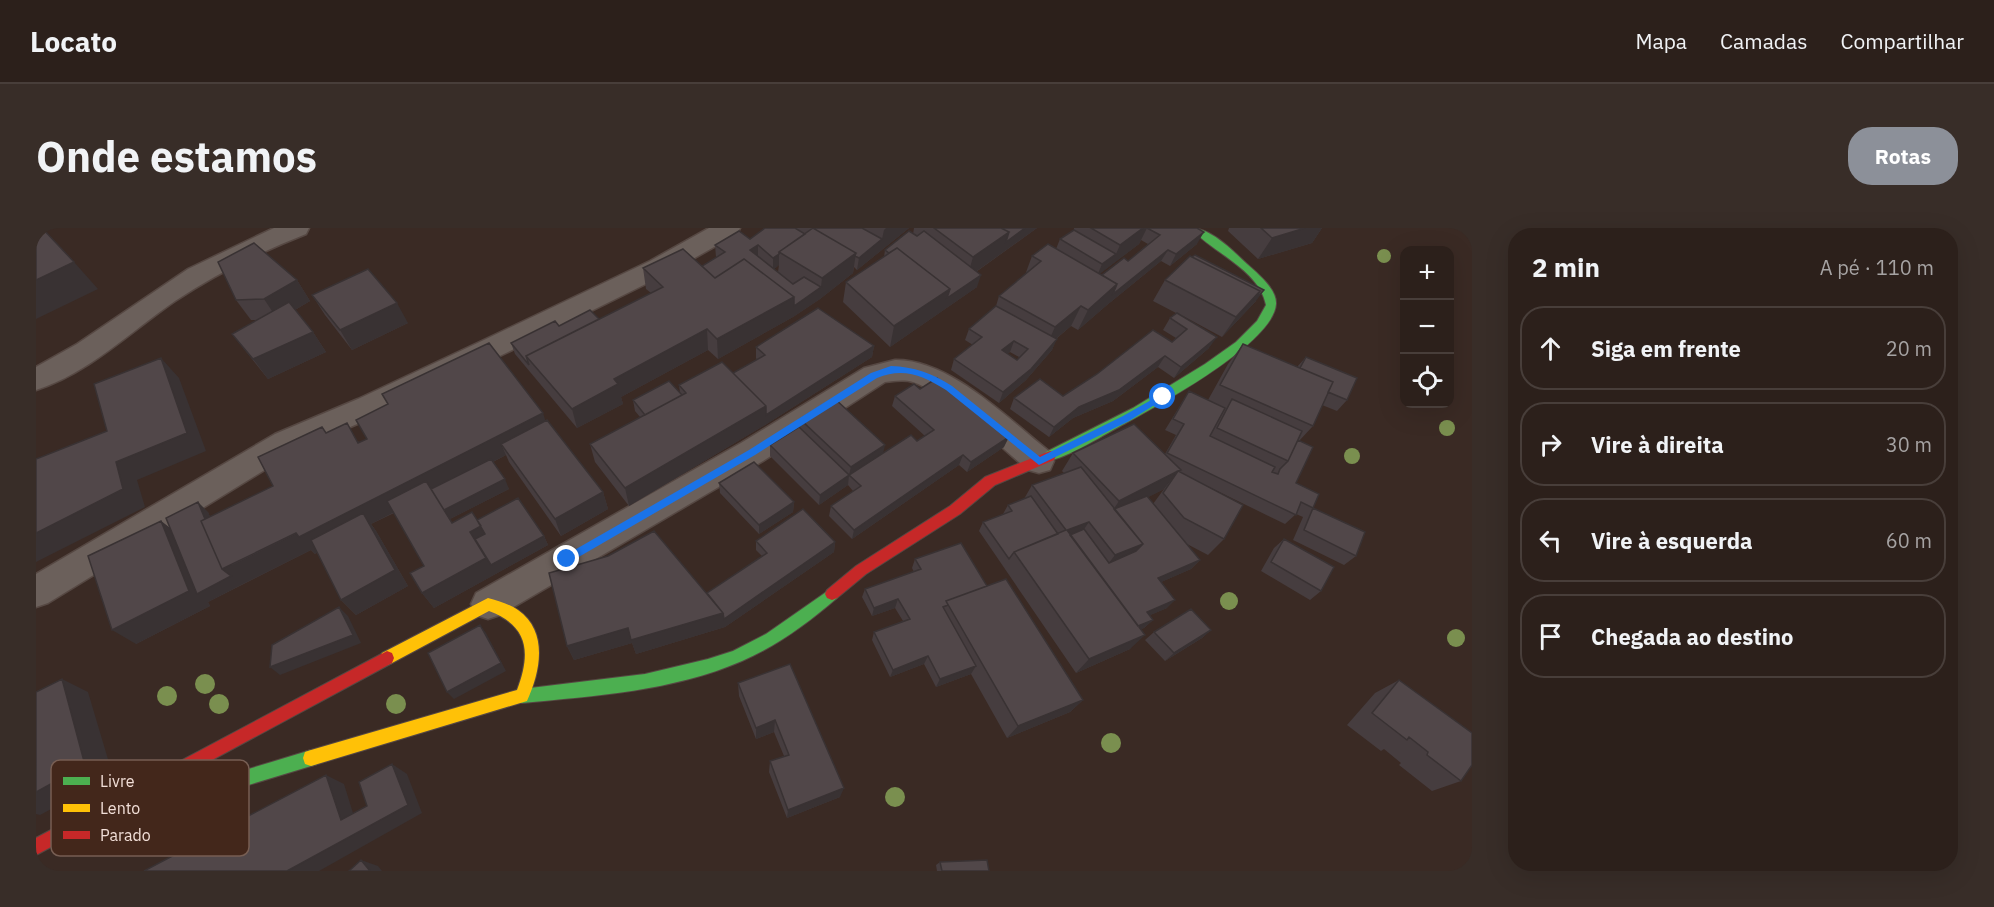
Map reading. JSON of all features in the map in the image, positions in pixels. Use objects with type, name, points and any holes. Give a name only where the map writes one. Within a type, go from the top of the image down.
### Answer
[{"type":"street","points":[[36,379],[90,350],[168,293],[213,266],[260,242],[297,228]]},
{"type":"street","points":[[36,592],[286,442],[368,408],[659,267],[728,228]]},
{"type":"street","points":[[249,776],[522,696],[604,688],[693,670],[761,645],[829,597],[861,570],[955,510],[990,481],[1039,461],[1126,419],[1183,386],[1244,340],[1264,320],[1271,305],[1268,292],[1255,277],[1196,228]]},
{"type":"street","points":[[198,760],[488,604],[742,458],[874,375],[891,369],[911,370],[933,378],[949,388],[1039,461]]},
{"type":"street","points":[[488,604],[516,616],[530,636],[534,657],[530,679],[522,696]]},
{"type":"street","points":[[36,847],[51,839]]},
{"type":"building","points":[[36,228],[42,228],[74,262],[36,280]]},
{"type":"building","points":[[765,228],[795,228],[805,234],[773,258],[758,245],[750,250],[793,284],[804,277],[821,287],[794,306],[794,297],[744,259],[715,278],[702,266],[725,252],[715,245],[739,231],[750,239]]},
{"type":"building","points":[[813,228],[856,253],[822,278],[779,252]]},
{"type":"building","points":[[813,228],[862,228],[882,239],[859,258],[855,256],[856,253]]},
{"type":"building","points":[[934,228],[1001,228],[1009,232],[973,257]]},
{"type":"building","points":[[1001,228],[1025,228],[1006,242],[1009,232]]},
{"type":"building","points":[[1091,228],[1143,228],[1120,245]]},
{"type":"building","points":[[1147,228],[1197,228],[1204,232],[1176,254],[1168,250],[1113,294],[1117,284],[1102,275],[1124,258],[1128,261],[1160,235]]},
{"type":"building","points":[[1261,228],[1305,228],[1272,238]]},
{"type":"building","points":[[1074,230],[1116,254],[1102,264],[1060,239]]},
{"type":"building","points":[[909,231],[917,236],[924,231],[981,275],[947,298],[950,289],[897,248],[889,253],[885,250]]},
{"type":"building","points":[[254,243],[297,280],[264,299],[236,300],[218,262]]},
{"type":"building","points":[[1048,244],[1117,284],[1088,310],[1081,306],[1055,327],[999,296],[1041,261],[1032,256]]},
{"type":"building","points":[[897,248],[950,289],[894,326],[846,282]]},
{"type":"building","points":[[683,249],[715,278],[744,259],[794,297],[717,339],[707,329],[614,379],[618,384],[572,409],[526,356],[663,287],[643,268]]},
{"type":"building","points":[[1195,255],[1264,290],[1254,301],[1260,291],[1192,257]]},
{"type":"building","points":[[1190,256],[1260,291],[1236,317],[1165,280]]},
{"type":"building","points":[[368,269],[397,303],[340,330],[312,295]]},
{"type":"building","points":[[289,302],[313,332],[253,359],[232,334]]},
{"type":"building","points":[[996,306],[1057,339],[1031,369],[1003,392],[954,359],[982,337],[969,329]],"holes":[[[1014,341],[1028,349],[1017,360],[1002,350]]]},
{"type":"building","points":[[818,308],[874,346],[766,415],[766,406],[733,373],[765,355],[756,347]]},
{"type":"building","points":[[590,310],[599,319],[526,356],[529,365],[511,343],[555,321],[559,326]]},
{"type":"building","points":[[1177,313],[1217,337],[1181,367],[1165,356],[1119,390],[1079,407],[1054,427],[1014,398],[1040,379],[1063,396],[1097,374],[1153,330],[1172,342],[1187,329],[1170,318]]},
{"type":"building","points":[[489,343],[543,413],[299,537],[296,533],[222,569],[201,521],[273,486],[258,457],[322,427],[326,433],[347,423],[358,443],[367,439],[356,420],[388,404],[382,394]]},
{"type":"building","points":[[1243,344],[1333,382],[1313,426],[1220,385]]},
{"type":"building","points":[[1306,357],[1357,378],[1347,400],[1328,392],[1333,382],[1300,368]]},
{"type":"building","points":[[161,358],[187,433],[116,462],[123,489],[36,533],[36,459],[107,431],[94,384]]},
{"type":"building","points":[[722,362],[766,406],[625,488],[590,444],[686,393],[679,385]]},
{"type":"building","points":[[937,378],[1009,437],[971,462],[963,455],[854,530],[831,506],[861,486],[849,475],[911,435],[917,441],[934,430],[895,396],[914,384],[920,389]]},
{"type":"building","points":[[669,381],[682,395],[645,415],[633,400]]},
{"type":"building","points":[[1189,391],[1225,408],[1210,436],[1275,467],[1272,472],[1278,474],[1288,461],[1298,440],[1313,447],[1296,483],[1319,494],[1313,508],[1301,502],[1296,515],[1167,453],[1184,424],[1173,419]]},
{"type":"building","points":[[834,398],[885,445],[851,467],[800,419]]},
{"type":"building","points":[[1232,399],[1302,431],[1288,461],[1217,428]]},
{"type":"building","points":[[547,420],[603,492],[555,519],[501,444]]},
{"type":"building","points":[[1134,424],[1181,470],[1119,501],[1073,453]]},
{"type":"building","points":[[799,427],[849,475],[820,495],[770,445]]},
{"type":"building","points":[[491,459],[505,479],[444,510],[431,489]]},
{"type":"building","points":[[754,462],[794,502],[759,525],[719,483]]},
{"type":"building","points":[[1081,467],[1143,544],[1115,555],[1089,522],[1067,530],[1145,635],[1089,659],[1014,552],[1066,530],[1032,485]]},
{"type":"building","points":[[1178,471],[1243,505],[1224,539],[1184,518],[1163,493]]},
{"type":"building","points":[[426,481],[452,523],[472,512],[481,526],[470,532],[486,558],[422,593],[410,573],[424,566],[387,501]]},
{"type":"building","points":[[1031,496],[1058,534],[1014,552],[1009,559],[983,522],[1012,511],[1008,505]]},
{"type":"building","points":[[1147,496],[1200,560],[1158,578],[1175,600],[1147,612],[1153,620],[1138,626],[1070,535],[1084,529],[1109,563],[1136,551],[1143,544],[1114,509]]},
{"type":"building","points":[[518,498],[544,536],[491,565],[475,539],[485,534],[477,520]]},
{"type":"building","points":[[198,502],[205,519],[201,521],[222,569],[231,576],[197,594],[166,518]]},
{"type":"building","points":[[1313,508],[1365,532],[1356,556],[1304,530]]},
{"type":"building","points":[[803,509],[835,542],[724,619],[723,613],[707,593],[767,553],[756,541]]},
{"type":"building","points":[[363,513],[395,570],[341,600],[311,540]]},
{"type":"building","points":[[161,521],[189,591],[112,630],[88,556]]},
{"type":"building","points":[[654,531],[723,613],[631,640],[628,628],[567,646],[549,573],[608,556]]},
{"type":"building","points":[[1284,539],[1334,567],[1321,591],[1271,562]]},
{"type":"building","points":[[961,543],[987,586],[946,601],[948,605],[943,607],[976,666],[940,679],[928,656],[893,670],[874,632],[910,619],[898,599],[874,608],[865,589],[921,569],[915,559]]},
{"type":"building","points":[[1006,579],[1083,700],[1018,726],[946,601]]},
{"type":"building","points":[[339,607],[353,635],[270,667],[272,645]]},
{"type":"building","points":[[1191,609],[1211,630],[1174,653],[1154,632]]},
{"type":"building","points":[[480,625],[501,663],[447,692],[428,653]]},
{"type":"building","points":[[790,664],[844,788],[788,810],[770,761],[789,755],[775,720],[756,728],[738,683]]},
{"type":"building","points":[[62,679],[84,760],[51,760],[51,784],[36,792],[36,692]]},
{"type":"building","points":[[1399,680],[1472,733],[1472,765],[1461,781],[1427,755],[1428,752],[1409,737],[1407,740],[1372,713]]},
{"type":"building","points":[[392,764],[408,805],[287,871],[144,871],[172,856],[249,856],[249,816],[326,775],[341,820],[367,806],[359,782]]},
{"type":"building","points":[[361,860],[370,871],[349,871]]},
{"type":"building","points":[[987,860],[989,871],[942,871],[940,862]]},
{"type":"traffic: fast","points":[[1050,456],[1174,390],[1240,345],[1262,324],[1271,305],[1263,286],[1241,264],[1196,228]]},
{"type":"traffic: fast","points":[[522,696],[645,681],[708,666],[737,656],[771,639],[832,594]]},
{"type":"traffic: fast","points":[[249,777],[311,758]]},
{"type":"traffic: slow","points":[[311,758],[522,696],[531,665],[532,643],[529,633],[515,616],[488,604],[387,658]]},
{"type":"traffic: jam","points":[[832,594],[861,570],[955,510],[990,481],[1050,456]]},
{"type":"traffic: jam","points":[[198,760],[387,658]]},
{"type":"traffic: jam","points":[[36,847],[51,839]]},
{"type":"route","points":[[567,559],[752,452],[874,375],[891,369],[911,370],[933,378],[949,388],[1039,461],[1126,419],[1163,397]]}]
